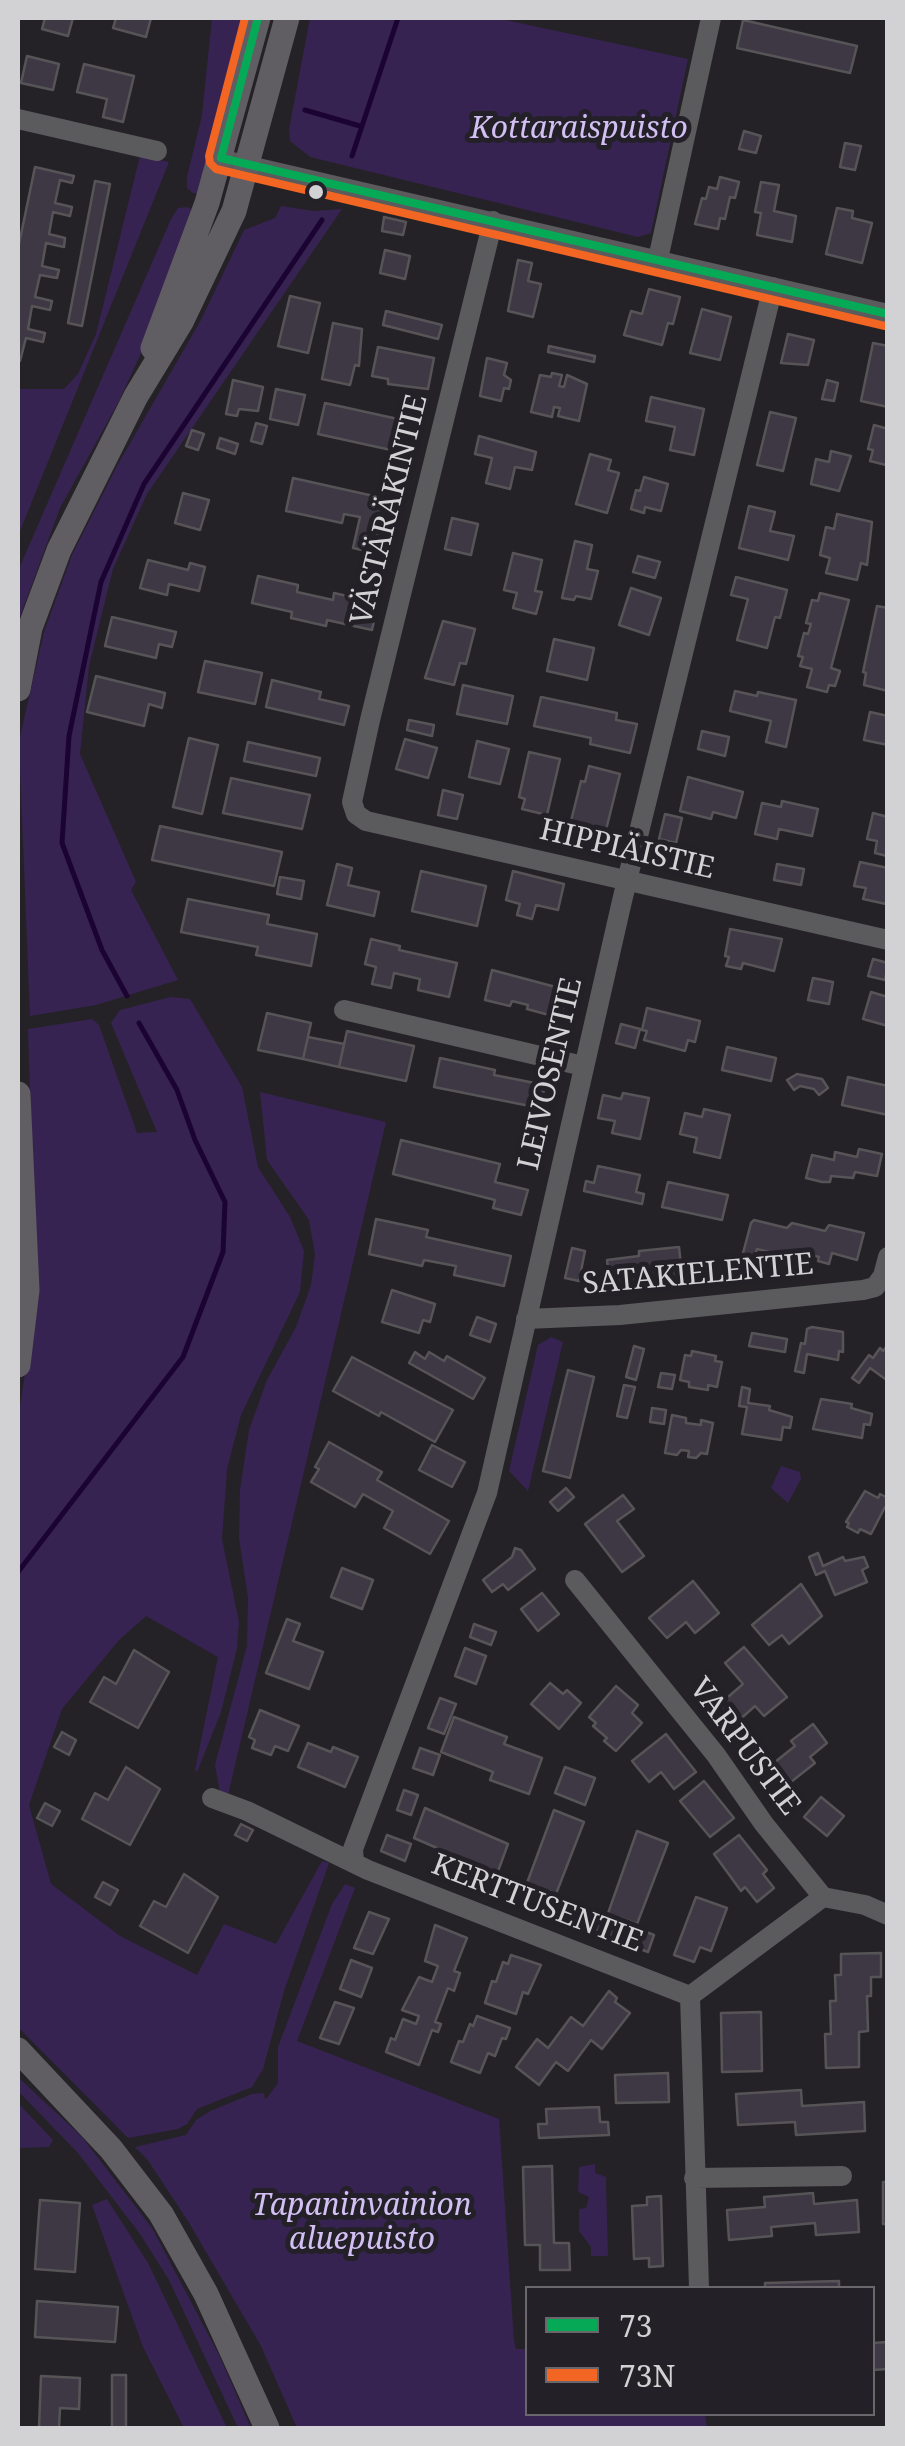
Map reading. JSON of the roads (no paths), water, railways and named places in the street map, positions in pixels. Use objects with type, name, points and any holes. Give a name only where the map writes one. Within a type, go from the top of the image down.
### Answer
[{"type":"main road","points":[[136,396],[221,158],[258,18]]},
{"type":"main road","points":[[18,689],[30,628],[59,550],[136,396],[210,266],[234,211],[287,18]]},
{"type":"main road","points":[[18,1094],[27,1290],[18,1365]]},
{"type":"main road","points":[[18,2050],[28,2066],[111,2149],[162,2214],[206,2294],[268,2428]]},
{"type":"street","points":[[658,259],[711,18]]},
{"type":"street","points":[[18,119],[157,151]]},
{"type":"street","points":[[221,158],[888,314]]},
{"type":"street","name":"VÄSTÄRÄKINTIE","points":[[356,814],[352,802],[358,772],[493,221]]},
{"type":"street","name":"LEIVOSENTIE","points":[[354,1862],[353,1849],[487,1494],[583,1066],[773,287]]},
{"type":"street","name":"HIPPIÄISTIE","points":[[356,814],[366,822],[888,940]]},
{"type":"street","points":[[344,1010],[583,1066]]},
{"type":"street","name":"SATAKIELENTIE","points":[[526,1318],[696,1308],[875,1287],[888,1257]]},
{"type":"street","name":"VARPUSTIE","points":[[575,1580],[716,1755],[822,1897]]},
{"type":"street","name":"KERTTUSENTIE","points":[[212,1798],[247,1810],[330,1854],[690,1996]]},
{"type":"street","points":[[699,2286],[690,1996],[822,1897],[865,1905],[888,1915]]},
{"type":"street","points":[[694,2178],[842,2176]]},
{"type":"waterway","points":[[352,156],[398,18]]},
{"type":"waterway","points":[[305,110],[360,126]]},
{"type":"waterway","points":[[127,996],[102,950],[62,843],[69,736],[101,582],[144,484],[322,220]]},
{"type":"waterway","points":[[18,1572],[183,1357],[223,1252],[225,1202],[195,1140],[177,1090],[139,1023]]},
{"type":"park label","name":"Kottaraispuisto","points":[[579,129]]},
{"type":"park label","name":"Tapaninvainion aluepuisto","points":[[362,2223]]}]
